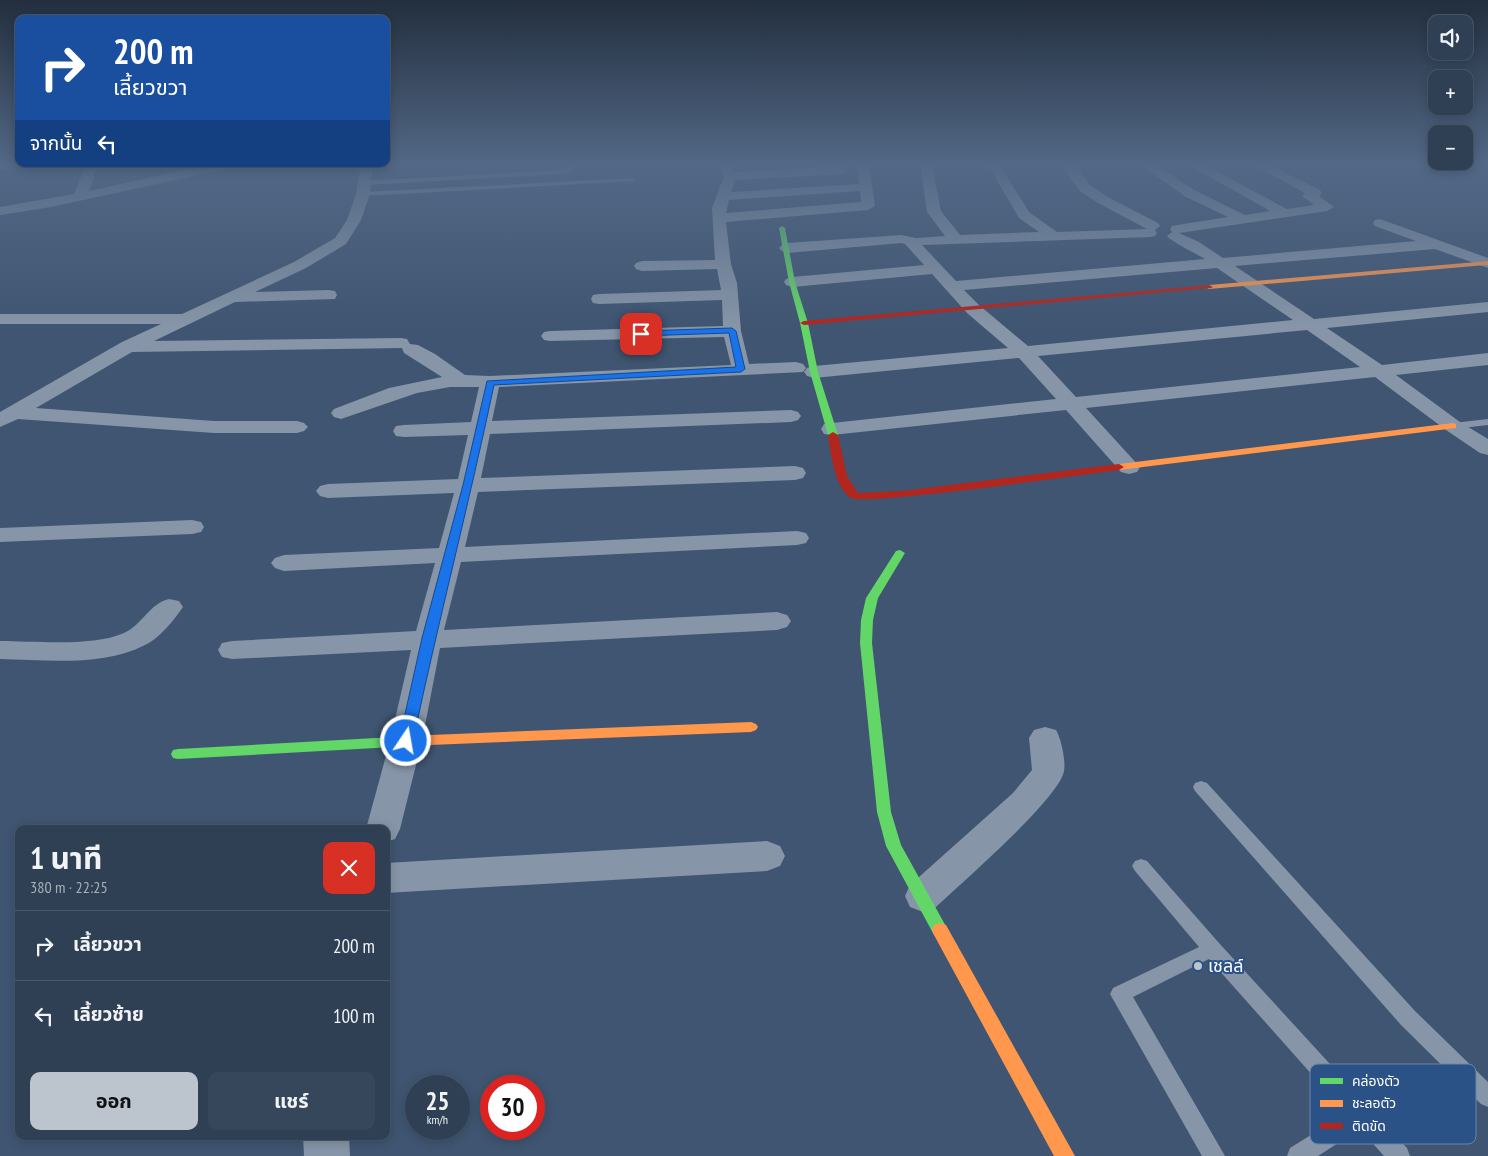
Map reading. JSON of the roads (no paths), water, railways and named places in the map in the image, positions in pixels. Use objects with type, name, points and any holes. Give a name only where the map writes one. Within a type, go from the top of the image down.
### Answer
[{"type":"street","points":[[8,417],[127,347],[300,265],[341,240],[354,219]]},
{"type":"street","points":[[718,219],[723,264],[729,282],[732,331],[741,369]]},
{"type":"street","points":[[939,219],[955,240]]},
{"type":"street","points":[[1029,219],[1053,236]]},
{"type":"street","points":[[1135,219],[1152,229]]},
{"type":"street","points":[[921,240],[1053,236],[1152,229],[1175,232],[1249,219]]},
{"type":"street","points":[[1380,223],[1487,263]]},
{"type":"street","points":[[782,228],[792,282],[804,323],[814,372],[832,429],[842,479],[849,491],[855,496],[860,497],[1129,467],[1453,426]]},
{"type":"street","points":[[1175,232],[1379,371],[1453,426],[1488,448]]},
{"type":"street","points":[[787,248],[901,238],[910,241],[972,308],[1024,352],[1129,467]]},
{"type":"street","points":[[952,286],[1436,244]]},
{"type":"street","points":[[804,323],[1487,263]]},
{"type":"street","points":[[642,266],[723,264]]},
{"type":"street","points":[[792,282],[937,269]]},
{"type":"street","points":[[228,298],[329,295]]},
{"type":"street","points":[[599,299],[729,295]]},
{"type":"street","points":[[814,372],[1488,308]]},
{"type":"street","points":[[0,319],[184,319]]},
{"type":"street","points":[[550,336],[732,331]]},
{"type":"street","points":[[127,347],[406,346],[428,358],[459,380]]},
{"type":"street","points":[[832,429],[1488,359]]},
{"type":"street","points":[[341,413],[388,394],[424,384],[459,380],[490,382],[741,369],[796,368]]},
{"type":"street","points":[[384,825],[406,741],[428,638],[468,485],[490,382]]},
{"type":"street","points":[[404,431],[791,416]]},
{"type":"street","points":[[8,417],[214,427],[297,427]]},
{"type":"street","points":[[328,491],[795,473]]},
{"type":"street","points":[[0,535],[192,527]]},
{"type":"street","points":[[284,563],[797,538]]},
{"type":"street","points":[[900,553],[872,598],[867,620],[866,643],[884,812],[894,846],[1065,1156]]},
{"type":"street","points":[[0,650],[77,649],[120,644],[135,638],[169,607]]},
{"type":"street","points":[[232,650],[428,638],[776,621]]},
{"type":"street","points":[[178,754],[406,741],[751,727]]},
{"type":"street","points":[[923,896],[1025,802],[1041,783],[1048,771],[1045,738]]},
{"type":"street","points":[[390,878],[767,856]]},
{"type":"street","points":[[326,1140],[327,1156]]},
{"type":"lane","points":[[1453,426],[1488,422]]},
{"type":"lane","points":[[1201,787],[1408,1018],[1455,1064]]},
{"type":"lane","points":[[1141,866],[1316,1064]]},
{"type":"lane","points":[[1212,948],[1120,994],[1214,1156]]},
{"type":"lane","points":[[1476,1085],[1488,1097]]},
{"type":"lane","points":[[1298,1156],[1317,1144]]},
{"type":"lane","points":[[1388,1144],[1399,1156]]},
{"type":"place","name":"เชลล์","points":[[1198,966]]}]
